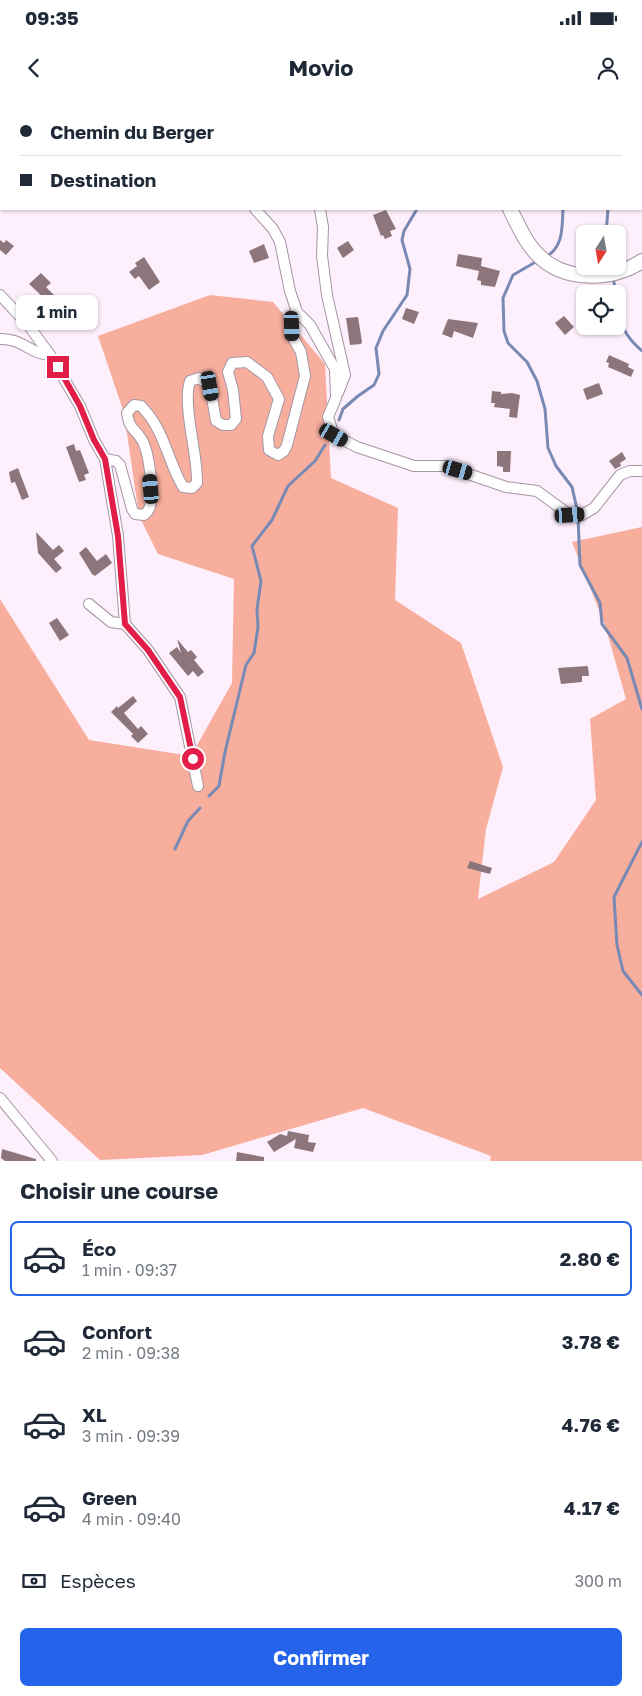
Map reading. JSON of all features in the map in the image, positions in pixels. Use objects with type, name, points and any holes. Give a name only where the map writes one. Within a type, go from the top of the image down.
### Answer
[{"type":"main road","points":[[511,210],[531,247],[555,268],[579,274],[601,275],[618,272],[642,261]]},
{"type":"street","points":[[256,210],[273,229],[281,248],[296,312],[310,325],[335,368],[336,398]]},
{"type":"street","points":[[320,210],[323,227],[322,256],[327,295],[345,375],[328,417],[334,435],[357,447],[414,466],[445,466],[506,487],[537,491],[570,515],[582,514],[594,508],[620,475],[630,471],[642,471]]},
{"type":"street","points":[[0,295],[29,326],[50,355],[80,406],[94,440],[105,459],[118,536],[125,624],[148,650],[180,697],[198,786]]},
{"type":"street","points":[[105,459],[116,461],[120,465],[132,509],[135,514],[144,515],[149,509],[151,502],[148,457],[142,440],[129,425],[126,413],[134,405],[141,406],[151,416],[183,487],[192,488],[197,483],[197,470],[190,422],[188,388],[190,381],[199,378],[210,386],[216,421],[223,425],[231,425],[236,419],[233,390],[228,372],[232,363],[247,362],[267,377],[279,399],[268,436],[269,450],[278,455],[284,451],[305,376],[301,352],[292,336],[292,316],[296,312]]},
{"type":"street","points":[[0,339],[17,340],[41,354],[50,355]]},
{"type":"street","points":[[90,604],[110,622],[125,624]]},
{"type":"street","points":[[0,1098],[52,1161]]},
{"type":"shaded area","points":[[210,295],[273,302],[325,364],[331,478],[398,508],[395,600],[461,643],[503,767],[486,829],[478,899],[554,862],[596,800],[590,719],[626,699],[605,625],[572,542],[642,527],[642,1161],[490,1161],[491,1156],[363,1108],[202,1155],[100,1160],[0,1068],[0,599],[89,740],[191,756],[232,683],[234,579],[158,554],[139,516],[124,413],[98,336]]},
{"type":"building","points":[[386,210],[396,229],[390,231],[392,236],[385,239],[383,235],[381,236],[373,215]]},
{"type":"building","points":[[0,240],[4,243],[6,240],[14,246],[6,255],[0,250]]},
{"type":"building","points":[[348,241],[354,250],[343,258],[337,248]]},
{"type":"building","points":[[264,244],[269,258],[254,263],[249,251]]},
{"type":"building","points":[[458,254],[482,258],[481,266],[500,271],[495,287],[481,285],[481,281],[477,280],[479,271],[456,266]]},
{"type":"building","points":[[144,257],[160,282],[149,290],[139,276],[135,279],[129,272],[137,266],[135,263]]},
{"type":"building","points":[[41,273],[51,283],[46,287],[54,295],[47,301],[29,284]]},
{"type":"building","points":[[406,308],[419,312],[414,324],[402,319]]},
{"type":"building","points":[[564,316],[574,327],[565,335],[555,323]]},
{"type":"building","points":[[358,317],[362,342],[361,344],[350,345],[346,318]]},
{"type":"building","points":[[448,319],[478,323],[473,338],[454,331],[452,338],[442,334]]},
{"type":"building","points":[[609,355],[629,364],[628,367],[634,370],[631,377],[608,367],[609,363],[606,362]]},
{"type":"building","points":[[599,383],[603,394],[587,400],[583,389]]},
{"type":"building","points":[[492,391],[501,392],[501,394],[512,393],[520,395],[517,418],[509,417],[510,409],[494,407],[495,403],[491,403]]},
{"type":"building","points":[[74,444],[76,451],[80,450],[89,473],[84,475],[86,480],[79,482],[66,447]]},
{"type":"building","points":[[497,451],[511,451],[510,472],[503,472],[503,467],[497,466]]},
{"type":"building","points":[[622,452],[626,459],[620,463],[621,466],[615,469],[609,461]]},
{"type":"building","points":[[18,468],[29,497],[22,500],[15,482],[11,483],[9,472]]},
{"type":"building","points":[[36,532],[53,550],[59,545],[64,551],[54,559],[62,568],[56,573],[38,553]]},
{"type":"building","points":[[86,547],[97,561],[106,554],[112,563],[95,576],[79,553]]},
{"type":"building","points":[[57,618],[69,635],[60,641],[49,623]]},
{"type":"building","points":[[177,639],[188,652],[191,650],[197,657],[194,660],[204,672],[198,677],[193,671],[188,676],[169,653],[177,647],[181,653]]},
{"type":"building","points":[[587,666],[589,676],[582,676],[582,682],[561,684],[558,668]]},
{"type":"building","points":[[133,696],[137,701],[124,713],[138,729],[141,726],[148,734],[138,743],[131,736],[133,734],[111,712]]},
{"type":"building","points":[[470,861],[492,868],[490,874],[467,868]]},
{"type":"building","points":[[288,1131],[309,1135],[308,1142],[316,1143],[313,1152],[294,1148],[296,1139],[274,1152],[267,1142],[280,1134],[287,1136]]},
{"type":"building","points":[[2,1149],[36,1159],[36,1161],[5,1161],[1,1158]]},
{"type":"building","points":[[237,1152],[264,1157],[264,1161],[236,1161]]},
{"type":"waterway","points":[[339,420],[343,409],[374,385],[379,374],[376,348],[383,331],[407,295],[410,269],[402,240],[404,231],[416,210]]},
{"type":"waterway","points":[[545,257],[556,248],[559,242],[563,210]]},
{"type":"waterway","points":[[607,225],[608,210]]},
{"type":"waterway","points":[[539,260],[513,275],[503,298],[504,331],[508,343],[527,362],[537,381],[545,409],[548,448],[556,466],[572,487],[577,509]]},
{"type":"waterway","points":[[613,277],[614,285]]},
{"type":"waterway","points":[[626,333],[642,351]]},
{"type":"waterway","points":[[209,796],[219,786],[225,752],[246,665],[254,653],[261,581],[252,546],[272,520],[288,486],[315,461],[325,445]]},
{"type":"waterway","points":[[578,517],[580,565],[600,603],[602,624],[627,658],[642,709]]},
{"type":"waterway","points":[[175,849],[188,821],[200,808]]},
{"type":"waterway","points":[[642,842],[614,897],[617,945],[623,971],[642,995]]},
{"type":"route","points":[[58,367],[80,406],[94,440],[105,459],[112,490],[118,536],[125,624],[148,650],[180,697],[193,759]]}]
